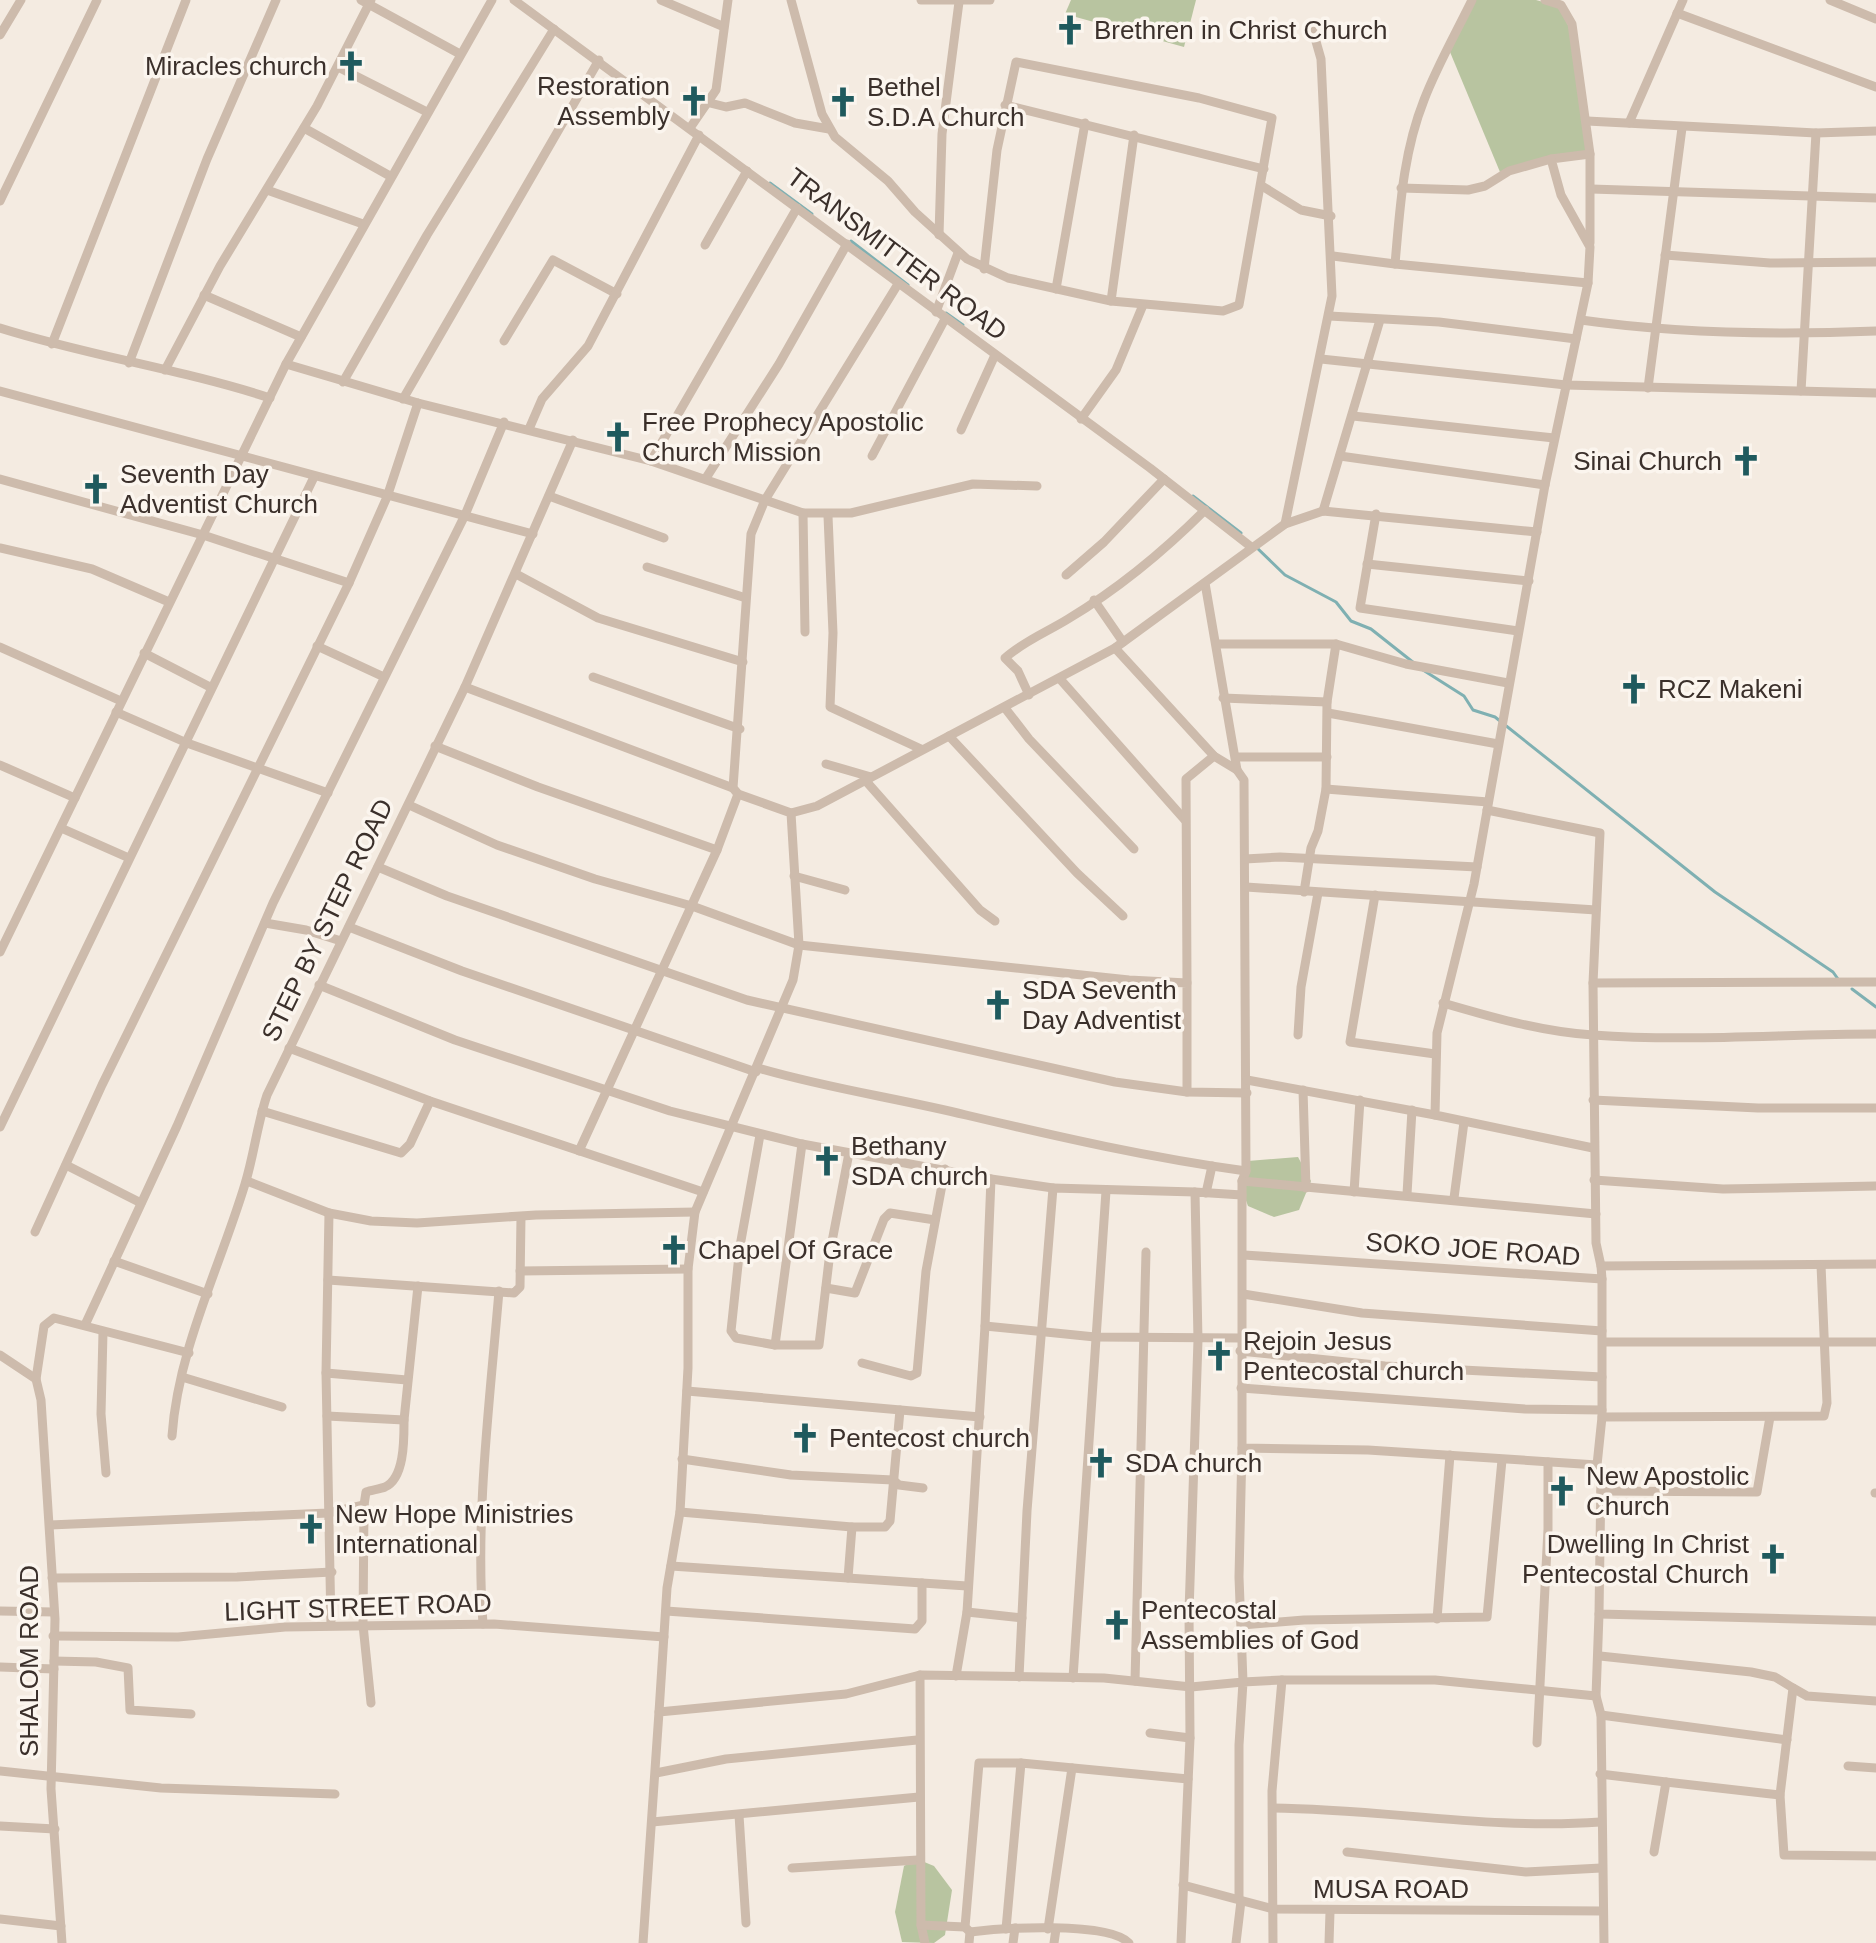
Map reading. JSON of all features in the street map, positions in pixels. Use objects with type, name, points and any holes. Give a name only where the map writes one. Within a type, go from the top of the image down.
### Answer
[{"type":"street","points":[[0,35],[21,0]]},
{"type":"street","points":[[0,201],[97,0]]},
{"type":"street","points":[[52,344],[186,0]]},
{"type":"street","points":[[129,363],[207,159],[276,0]]},
{"type":"street","points":[[0,952],[286,364],[492,0]]},
{"type":"street","name":"TRANSMITTER ROAD","points":[[514,0],[1164,479],[1250,546]]},
{"type":"street","points":[[661,0],[722,26]]},
{"type":"street","points":[[690,128],[710,103],[719,75],[722,26],[728,0]]},
{"type":"street","points":[[803,0],[791,0],[829,129],[849,151],[888,181],[958,253],[984,269],[1056,289],[1143,305],[1223,311],[1239,305],[1273,124],[1268,115],[1016,62],[1005,105],[984,269]]},
{"type":"street","points":[[921,0],[990,0]]},
{"type":"street","points":[[1395,264],[1401,188],[1423,100],[1472,0]]},
{"type":"street","points":[[1435,1115],[1435,1054],[1443,1003],[1477,867],[1545,485],[1588,283],[1591,189],[1587,121],[1572,24],[1561,5],[1545,0]]},
{"type":"street","points":[[1629,123],[1683,0]]},
{"type":"street","points":[[1830,0],[1876,19]]},
{"type":"street","points":[[165,370],[204,295],[338,67],[367,1],[460,54]]},
{"type":"street","points":[[939,235],[944,116],[959,2]]},
{"type":"street","points":[[1677,13],[1876,87]]},
{"type":"street","points":[[343,382],[427,235],[554,29]]},
{"type":"street","points":[[1285,524],[1329,316],[1333,256],[1321,59],[1313,31]]},
{"type":"street","points":[[403,399],[599,60]]},
{"type":"street","points":[[338,67],[427,112]]},
{"type":"street","points":[[710,103],[726,107],[745,103],[795,123],[829,129]]},
{"type":"street","points":[[1005,105],[1264,169]]},
{"type":"street","points":[[1587,121],[1816,133],[1876,131]]},
{"type":"street","points":[[1056,289],[1085,123]]},
{"type":"street","points":[[304,128],[390,176]]},
{"type":"street","points":[[1648,388],[1682,128]]},
{"type":"street","points":[[1801,391],[1807,334],[1816,133]]},
{"type":"street","points":[[529,429],[542,399],[588,346],[699,135]]},
{"type":"street","points":[[1111,301],[1134,135]]},
{"type":"street","points":[[1401,188],[1468,190],[1485,186],[1509,171],[1551,159],[1590,154]]},
{"type":"street","points":[[1551,159],[1561,195],[1590,247]]},
{"type":"street","points":[[705,245],[747,171]]},
{"type":"street","points":[[1262,186],[1301,210],[1331,216]]},
{"type":"street","points":[[1591,189],[1876,198]]},
{"type":"street","points":[[267,190],[363,224]]},
{"type":"street","points":[[651,461],[797,208]]},
{"type":"street","points":[[706,478],[779,364],[847,244]]},
{"type":"street","points":[[936,312],[958,253]]},
{"type":"street","points":[[1665,255],[1770,263],[1876,262]]},
{"type":"street","points":[[1333,256],[1588,283]]},
{"type":"street","points":[[504,341],[553,260],[617,294]]},
{"type":"street","points":[[579,1151],[604,1090],[717,850],[735,791],[751,534],[765,500],[898,284]]},
{"type":"street","points":[[204,295],[301,337]]},
{"type":"street","points":[[1081,419],[1116,370],[1143,305]]},
{"type":"street","points":[[1329,316],[1506,329],[1576,339]]},
{"type":"street","points":[[872,456],[945,319]]},
{"type":"street","points":[[1323,511],[1380,320]]},
{"type":"street","points":[[1581,320],[1656,331],[1807,334],[1876,331]]},
{"type":"street","points":[[0,328],[52,344],[270,398]]},
{"type":"street","points":[[961,430],[995,355]]},
{"type":"street","points":[[1321,359],[1368,367],[1566,385],[1876,393]]},
{"type":"street","points":[[286,364],[418,403],[651,461],[803,513],[828,516],[973,484],[1037,486]]},
{"type":"street","points":[[0,391],[533,534]]},
{"type":"street","points":[[35,1232],[257,767],[349,583],[387,497],[418,403]]},
{"type":"street","points":[[1353,416],[1554,438]]},
{"type":"street","points":[[189,1353],[85,1325],[265,923],[465,515],[504,422]]},
{"type":"street","name":"STEP BY STEP ROAD","points":[[172,1436],[182,1377],[247,1181],[262,1111],[319,985],[465,687],[573,440]]},
{"type":"street","points":[[1340,456],[1545,485]]},
{"type":"street","points":[[0,1127],[314,477]]},
{"type":"street","points":[[0,479],[203,535],[349,583]]},
{"type":"street","points":[[1066,575],[1111,535],[1164,479]]},
{"type":"street","points":[[549,496],[664,538]]},
{"type":"street","points":[[1029,695],[1018,671],[1005,658],[1094,600],[1164,549],[1205,510]]},
{"type":"street","points":[[465,687],[791,813],[807,810],[1060,679],[1119,645],[1250,546],[1285,524],[1323,511],[1537,532]]},
{"type":"street","points":[[803,513],[805,632]]},
{"type":"street","points":[[1376,514],[1360,608],[1518,631]]},
{"type":"street","points":[[828,516],[833,633],[830,707],[921,749]]},
{"type":"street","points":[[0,548],[92,569],[169,602]]},
{"type":"street","points":[[1367,564],[1529,581]]},
{"type":"street","points":[[647,567],[746,598]]},
{"type":"street","points":[[516,574],[598,618],[743,662]]},
{"type":"street","points":[[1205,583],[1218,644],[1223,698],[1237,757],[1237,770],[1245,786],[1247,1093],[1242,1195],[1244,1255],[1240,1351],[1242,1448],[1239,1577],[1243,1682],[1240,1900],[1236,1943]]},
{"type":"street","points":[[1094,600],[1119,645],[1214,756],[1237,770]]},
{"type":"street","points":[[1218,644],[1336,644],[1406,664],[1508,683]]},
{"type":"street","points":[[1304,892],[1326,789],[1328,708],[1336,644]]},
{"type":"street","points":[[317,646],[384,677]]},
{"type":"street","points":[[0,647],[121,701]]},
{"type":"street","points":[[144,653],[210,687]]},
{"type":"street","points":[[593,677],[740,729]]},
{"type":"street","points":[[1060,679],[1185,820]]},
{"type":"street","points":[[1223,698],[1328,708],[1498,744]]},
{"type":"street","points":[[1005,708],[1048,759],[1134,849]]},
{"type":"street","points":[[116,712],[187,743],[328,793]]},
{"type":"street","points":[[949,736],[1077,873],[1123,916]]},
{"type":"street","points":[[435,746],[524,782],[717,850]]},
{"type":"street","points":[[1187,1092],[1187,776],[1214,756]]},
{"type":"street","points":[[1237,757],[1327,757]]},
{"type":"street","points":[[826,764],[868,778],[980,910],[995,921]]},
{"type":"street","points":[[0,765],[75,798]]},
{"type":"street","points":[[1326,789],[1488,806],[1600,833],[1592,1035],[1596,1253],[1601,1266]]},
{"type":"street","points":[[409,805],[497,845],[595,879],[692,906],[799,945],[1129,980],[1187,983]]},
{"type":"street","points":[[643,1943],[666,1611],[680,1512],[687,1391],[688,1269],[695,1212],[784,1009],[799,945],[791,813]]},
{"type":"street","points":[[61,828],[129,858]]},
{"type":"street","points":[[1245,859],[1477,867]]},
{"type":"street","points":[[378,867],[447,896],[747,1000],[1115,1082],[1187,1092],[1247,1093]]},
{"type":"street","points":[[794,876],[845,890]]},
{"type":"street","points":[[1246,887],[1596,910]]},
{"type":"street","points":[[1298,1035],[1301,987],[1318,893]]},
{"type":"street","points":[[1375,895],[1350,1042],[1435,1054]]},
{"type":"street","points":[[265,923],[306,930],[341,941]]},
{"type":"street","points":[[349,927],[634,1031],[798,1080],[1070,1141],[1212,1166],[1244,1176],[1306,1188],[1454,1198],[1596,1214]]},
{"type":"street","points":[[1593,983],[1876,982]]},
{"type":"street","points":[[319,985],[455,1040],[604,1090],[760,1135],[1053,1188],[1242,1195]]},
{"type":"street","points":[[1443,1003],[1553,1030],[1592,1035],[1733,1039],[1876,1034]]},
{"type":"street","points":[[289,1048],[430,1101],[703,1192]]},
{"type":"street","points":[[1247,1080],[1593,1148]]},
{"type":"street","points":[[1303,1090],[1306,1188]]},
{"type":"street","points":[[1354,1192],[1360,1100]]},
{"type":"street","points":[[1593,1100],[1758,1108],[1876,1108]]},
{"type":"street","points":[[262,1111],[401,1153],[410,1144],[430,1101]]},
{"type":"street","points":[[1407,1194],[1412,1110]]},
{"type":"street","points":[[1454,1198],[1464,1122]]},
{"type":"street","points":[[760,1135],[740,1246],[731,1331],[736,1338],[775,1345],[817,1347],[849,1153]]},
{"type":"street","points":[[775,1345],[802,1144]]},
{"type":"street","points":[[66,1165],[141,1203]]},
{"type":"street","points":[[1206,1193],[1212,1166]]},
{"type":"street","points":[[862,1363],[911,1376],[917,1373],[926,1271],[945,1169]]},
{"type":"street","points":[[956,1676],[967,1612],[991,1179]]},
{"type":"street","points":[[1594,1180],[1723,1189],[1876,1186]]},
{"type":"street","points":[[247,1181],[329,1213],[392,1223],[695,1212]]},
{"type":"street","points":[[1019,1677],[1053,1188]]},
{"type":"street","points":[[1073,1678],[1077,1608],[1082,1589],[1106,1191]]},
{"type":"street","points":[[1181,1943],[1190,1738],[1189,1612],[1198,1340],[1195,1192]]},
{"type":"street","points":[[329,1213],[326,1373],[331,1625]]},
{"type":"street","points":[[826,1288],[855,1293],[880,1228],[890,1213],[935,1220]]},
{"type":"street","points":[[328,1280],[517,1291],[521,1217]]},
{"type":"street","points":[[1135,1681],[1146,1252]]},
{"type":"street","name":"SOKO JOE ROAD","points":[[1244,1255],[1602,1279],[1601,1266],[1876,1264]]},
{"type":"street","points":[[114,1261],[208,1294]]},
{"type":"street","points":[[1241,1388],[1602,1414],[1824,1416],[1825,1341],[1821,1265]]},
{"type":"street","points":[[520,1271],[688,1269]]},
{"type":"street","points":[[1602,1279],[1602,1414],[1597,1465],[1601,1491],[1600,1656],[1596,1696],[1601,1715],[1600,1822],[1604,1943]]},
{"type":"street","points":[[371,1703],[363,1625],[364,1505],[366,1492],[388,1485],[396,1472],[418,1286]]},
{"type":"street","points":[[483,1624],[481,1575],[487,1430],[499,1291]]},
{"type":"street","points":[[1243,1294],[1362,1313],[1603,1337],[1876,1342]]},
{"type":"street","name":"SHALOM ROAD","points":[[62,1943],[51,1776],[54,1612],[50,1525],[40,1388],[36,1379],[47,1321],[54,1318],[85,1325]]},
{"type":"street","points":[[985,1326],[1095,1337],[1241,1338]]},
{"type":"street","points":[[103,1332],[101,1414],[106,1473]]},
{"type":"street","points":[[1240,1351],[1385,1366],[1602,1377]]},
{"type":"street","points":[[0,1355],[36,1379]]},
{"type":"street","points":[[326,1373],[407,1380]]},
{"type":"street","points":[[182,1377],[282,1407]]},
{"type":"street","points":[[687,1391],[980,1417]]},
{"type":"street","points":[[680,1512],[852,1527],[889,1524],[900,1410]]},
{"type":"street","points":[[327,1416],[404,1420]]},
{"type":"street","points":[[1601,1491],[1757,1492],[1770,1417]]},
{"type":"street","points":[[1242,1448],[1450,1455],[1597,1465]]},
{"type":"street","points":[[1437,1619],[1450,1455]]},
{"type":"street","points":[[682,1459],[791,1475],[893,1480],[899,1485],[923,1488]]},
{"type":"street","points":[[1242,1625],[1345,1619],[1483,1619],[1489,1614],[1502,1460]]},
{"type":"street","points":[[1537,1743],[1548,1529],[1548,1462]]},
{"type":"street","points":[[50,1525],[328,1513],[364,1505]]},
{"type":"street","points":[[848,1578],[852,1527]]},
{"type":"street","points":[[671,1566],[967,1586]]},
{"type":"street","points":[[52,1578],[237,1577],[278,1572],[332,1572]]},
{"type":"street","points":[[666,1611],[915,1629],[922,1621],[922,1583]]},
{"type":"street","points":[[0,1611],[54,1612]]},
{"type":"street","points":[[967,1612],[1022,1618]]},
{"type":"street","points":[[1599,1614],[1876,1621]]},
{"type":"street","name":"LIGHT STREET ROAD","points":[[53,1636],[178,1637],[331,1625],[483,1624],[664,1637]]},
{"type":"street","points":[[1600,1656],[1751,1672],[1775,1677],[1807,1696],[1876,1701]]},
{"type":"street","points":[[0,1667],[96,1662],[128,1668],[130,1710],[191,1714]]},
{"type":"street","points":[[659,1712],[846,1694],[920,1675],[1073,1678],[1191,1687],[1282,1680],[1435,1680],[1596,1696]]},
{"type":"street","points":[[920,1675],[918,1860],[921,1925],[925,1943]]},
{"type":"street","points":[[1273,1943],[1273,1808],[1282,1680]]},
{"type":"street","points":[[1793,1688],[1780,1795],[1784,1855],[1876,1856]]},
{"type":"street","points":[[1601,1715],[1787,1740]]},
{"type":"street","points":[[1150,1733],[1190,1738]]},
{"type":"street","points":[[656,1773],[726,1759],[917,1740]]},
{"type":"street","points":[[968,1934],[978,1766],[982,1762],[1188,1779]]},
{"type":"street","points":[[1013,1943],[1010,1929],[1021,1763]]},
{"type":"street","points":[[1848,1766],[1876,1768]]},
{"type":"street","points":[[1054,1943],[1052,1929],[1072,1768]]},
{"type":"street","points":[[0,1771],[161,1788],[335,1794]]},
{"type":"street","points":[[1600,1774],[1780,1795]]},
{"type":"street","points":[[1654,1852],[1666,1782]]},
{"type":"street","points":[[652,1822],[919,1797]]},
{"type":"street","points":[[1273,1808],[1366,1810],[1553,1826],[1600,1822]]},
{"type":"street","points":[[739,1815],[746,1923]]},
{"type":"street","points":[[0,1826],[55,1829]]},
{"type":"street","points":[[1347,1852],[1526,1872],[1601,1868]]},
{"type":"street","points":[[792,1868],[918,1860]]},
{"type":"street","name":"MUSA ROAD","points":[[1183,1885],[1273,1909],[1330,1912],[1603,1911]]},
{"type":"street","points":[[1329,1943],[1330,1912]]},
{"type":"street","points":[[0,1919],[61,1926]]},
{"type":"street","points":[[921,1925],[968,1934],[1010,1929],[1052,1929],[1096,1938],[1124,1938],[1129,1943]]},
{"type":"green space","points":[[1071,0],[1196,0],[1184,47],[1065,14]]},
{"type":"green space","points":[[1475,0],[1536,0],[1558,6],[1571,31],[1587,151],[1500,172],[1450,52]]},
{"type":"green space","points":[[1298,1157],[1311,1181],[1299,1210],[1274,1217],[1248,1206],[1240,1184],[1248,1161]]},
{"type":"green space","points":[[917,1859],[934,1866],[952,1890],[945,1935],[934,1943],[902,1942],[895,1912],[904,1866]]},
{"type":"waterway","points":[[770,183],[812,214]]},
{"type":"waterway","points":[[851,241],[908,285]]},
{"type":"waterway","points":[[946,313],[963,325]]},
{"type":"waterway","points":[[1193,496],[1241,533]]},
{"type":"waterway","points":[[1255,546],[1285,575],[1336,602],[1351,621],[1371,629],[1414,663]]},
{"type":"waterway","points":[[1423,670],[1464,696],[1473,710],[1495,717],[1715,892],[1833,972],[1838,979]]},
{"type":"waterway","points":[[1852,989],[1876,1007]]},
{"type":"place","name":"Brethren in Christ Church","points":[[1070,30]]},
{"type":"place","name":"Miracles church","points":[[351,66]]},
{"type":"place","name":"Restoration Assembly","points":[[694,101]]},
{"type":"place","name":"Bethel S.D.A Church","points":[[843,102]]},
{"type":"place","name":"Free Prophecy Apostolic Church Mission","points":[[618,437]]},
{"type":"place","name":"Sinai Church","points":[[1746,461]]},
{"type":"place","name":"Seventh Day Adventist Church","points":[[96,489]]},
{"type":"place","name":"RCZ Makeni","points":[[1634,689]]},
{"type":"place","name":"SDA Seventh Day Adventist","points":[[998,1005]]},
{"type":"place","name":"Bethany SDA church","points":[[827,1161]]},
{"type":"place","name":"Chapel Of Grace","points":[[674,1250]]},
{"type":"place","name":"Rejoin Jesus Pentecostal church","points":[[1219,1356]]},
{"type":"place","name":"Pentecost church","points":[[805,1438]]},
{"type":"place","name":"SDA church","points":[[1101,1463]]},
{"type":"place","name":"New Apostolic Church","points":[[1562,1491]]},
{"type":"place","name":"New Hope Ministries International","points":[[311,1529]]},
{"type":"place","name":"Dwelling In Christ Pentecostal Church","points":[[1773,1559]]},
{"type":"place","name":"Pentecostal Assemblies of God","points":[[1117,1625]]}]
